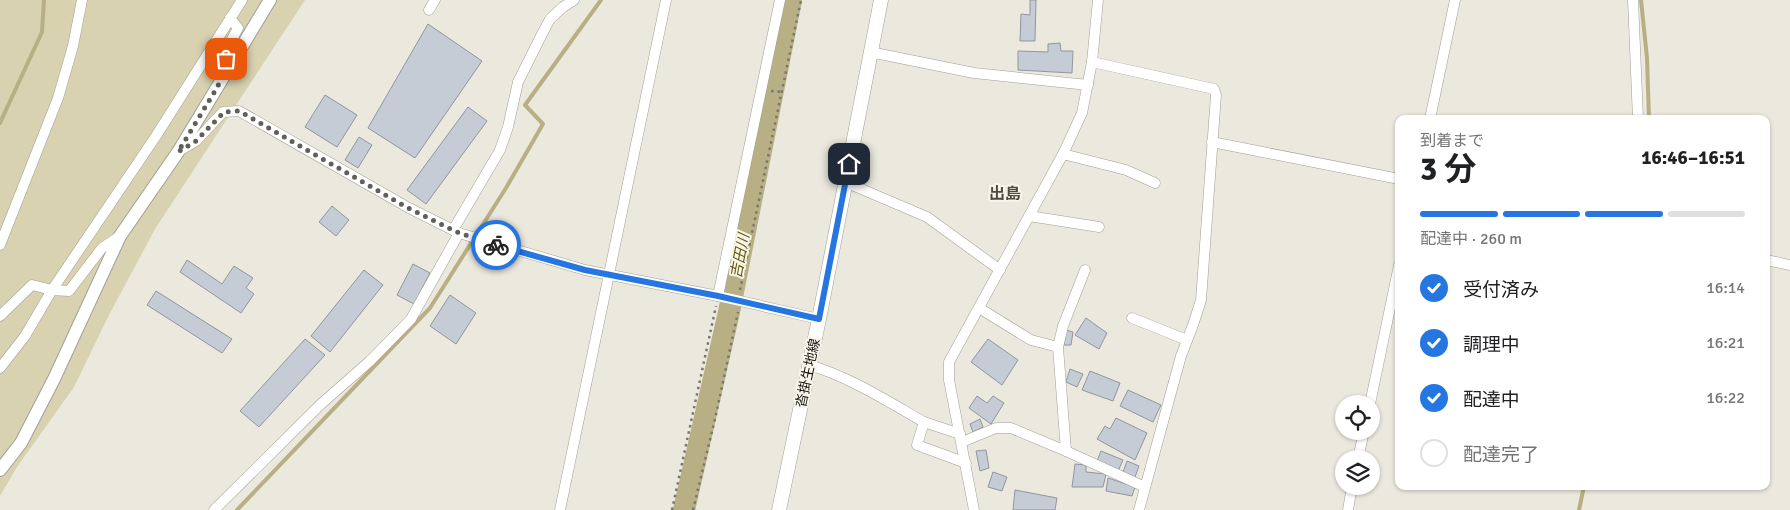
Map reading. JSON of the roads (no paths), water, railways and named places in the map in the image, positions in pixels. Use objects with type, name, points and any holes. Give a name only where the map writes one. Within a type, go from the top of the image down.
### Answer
[{"type":"main road","name":"沓掛生地線","points":[[779,510],[819,319],[881,0]]},
{"type":"street","points":[[0,245],[58,98],[74,46],[82,0]]},
{"type":"street","points":[[0,368],[25,336],[52,290],[156,136],[242,0]]},
{"type":"street","points":[[0,470],[21,443],[54,379],[120,236],[178,152],[270,0]]},
{"type":"street","points":[[429,10],[435,0]]},
{"type":"street","points":[[214,510],[321,404],[370,361],[411,319],[500,150],[508,127],[518,82],[542,34],[550,19],[574,0]]},
{"type":"street","points":[[560,510],[666,0]]},
{"type":"street","points":[[718,296],[780,0]]},
{"type":"street","points":[[974,510],[949,380],[949,362],[1063,154],[1082,113],[1092,62],[1098,0]]},
{"type":"street","points":[[1431,115],[1455,0]]},
{"type":"street","points":[[1633,0],[1638,115]]},
{"type":"street","points":[[218,86],[230,45],[238,28],[230,18]]},
{"type":"street","points":[[870,52],[974,72],[1088,85]]},
{"type":"street","points":[[1092,62],[1214,89],[1216,95],[1201,300],[1181,356],[1139,510]]},
{"type":"street","points":[[178,152],[196,141],[224,112],[239,111],[408,208],[456,231],[568,265],[608,275],[718,296],[819,319]]},
{"type":"street","points":[[1212,142],[1395,178]]},
{"type":"street","points":[[1063,154],[1126,170],[1155,183]]},
{"type":"street","points":[[845,182],[927,217],[1000,270]]},
{"type":"street","points":[[1029,216],[1099,227]]},
{"type":"street","points":[[0,316],[32,285],[52,290],[69,291],[102,248],[120,236]]},
{"type":"street","points":[[1770,261],[1790,265]]},
{"type":"street","points":[[1066,451],[1058,347],[1063,326],[1085,270]]},
{"type":"street","points":[[1372,395],[1395,284]]},
{"type":"street","points":[[979,308],[1032,340],[1058,347]]},
{"type":"street","points":[[1132,318],[1188,340]]},
{"type":"street","points":[[809,365],[822,368],[860,386],[924,422],[961,438],[996,428],[1011,428],[1146,487]]},
{"type":"street","points":[[924,422],[917,445],[966,463]]},
{"type":"street","points":[[1348,510],[1350,495]]},
{"type":"waterway","points":[[0,123],[42,32],[44,0]]},
{"type":"waterway","points":[[237,510],[430,308],[506,188],[543,124],[525,105],[601,0]]},
{"type":"waterway","name":"吉田川","points":[[684,510],[729,312],[791,0]]},
{"type":"waterway","points":[[1641,0],[1647,58],[1649,115]]},
{"type":"waterway","points":[[1579,510],[1583,490]]},
{"type":"district","name":"出島","points":[[1005,194]]}]
